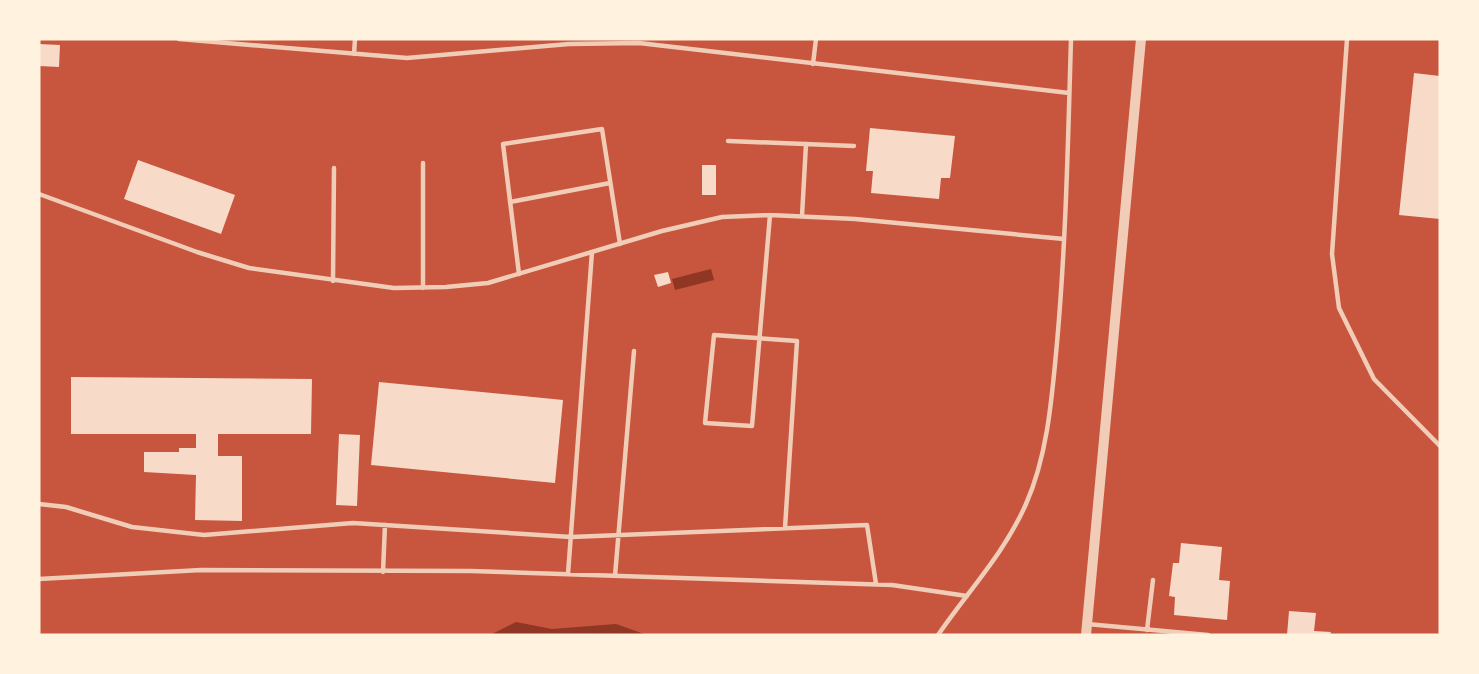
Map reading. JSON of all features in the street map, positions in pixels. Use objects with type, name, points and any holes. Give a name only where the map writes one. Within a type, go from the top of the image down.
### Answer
[{"type":"street","points":[[1087,629],[1142,39]]},
{"type":"lane","points":[[179,39],[407,58],[525,47],[639,43],[1069,93]]},
{"type":"lane","points":[[354,54],[356,39]]},
{"type":"lane","points":[[525,47],[526,39]]},
{"type":"lane","points":[[813,64],[816,39]]},
{"type":"lane","points":[[938,635],[1001,553],[1023,511],[1037,475],[1054,373],[1064,239],[1071,39]]},
{"type":"lane","points":[[1347,39],[1332,254],[1339,308],[1374,379],[1440,446]]},
{"type":"lane","points":[[519,274],[503,144],[602,129],[620,244]]},
{"type":"lane","points":[[728,141],[854,146]]},
{"type":"lane","points":[[802,216],[806,144]]},
{"type":"lane","points":[[423,163],[423,288]]},
{"type":"lane","points":[[333,281],[334,168]]},
{"type":"lane","points":[[510,202],[610,183]]},
{"type":"lane","points":[[39,194],[197,252],[249,268],[394,288],[488,283],[722,217],[770,214],[802,216],[1064,239]]},
{"type":"lane","points":[[770,214],[760,338],[753,426],[705,423],[714,335],[760,338],[797,341],[785,528]]},
{"type":"lane","points":[[568,574],[592,252]]},
{"type":"lane","points":[[615,576],[634,351]]},
{"type":"lane","points":[[39,504],[66,507],[132,527],[204,536],[353,523],[571,537],[867,525],[876,584]]},
{"type":"lane","points":[[383,572],[385,525]]},
{"type":"lane","points":[[39,579],[201,570],[568,574],[876,584],[967,596]]},
{"type":"lane","points":[[1147,630],[1153,580]]},
{"type":"lane","points":[[1087,629],[1147,630],[1208,635]]},
{"type":"shaded area","points":[[711,269],[714,280],[675,290],[672,279]]},
{"type":"shaded area","points":[[516,622],[552,629],[616,624],[647,635],[490,635]]},
{"type":"building","points":[[39,44],[60,45],[59,67],[39,66]]},
{"type":"building","points":[[1414,73],[1440,76],[1440,219],[1399,215]]},
{"type":"building","points":[[870,128],[955,136],[950,178],[941,178],[939,199],[871,193],[873,171],[866,171]]},
{"type":"building","points":[[138,160],[235,195],[221,234],[124,199]]},
{"type":"building","points":[[702,165],[716,165],[716,195],[702,195]]},
{"type":"building","points":[[668,272],[671,283],[658,287],[654,275]]},
{"type":"building","points":[[71,377],[312,379],[311,434],[218,434],[218,456],[242,456],[242,521],[195,520],[196,475],[144,472],[144,452],[179,452],[179,448],[196,448],[196,434],[71,434]]},
{"type":"building","points":[[379,382],[563,400],[555,483],[371,465]]},
{"type":"building","points":[[339,434],[360,435],[357,506],[336,505]]},
{"type":"building","points":[[1181,543],[1222,547],[1219,580],[1230,581],[1227,620],[1174,615],[1175,597],[1169,596],[1173,563],[1179,563]]},
{"type":"building","points":[[1289,611],[1316,613],[1314,631],[1331,632],[1330,635],[1287,635]]}]
